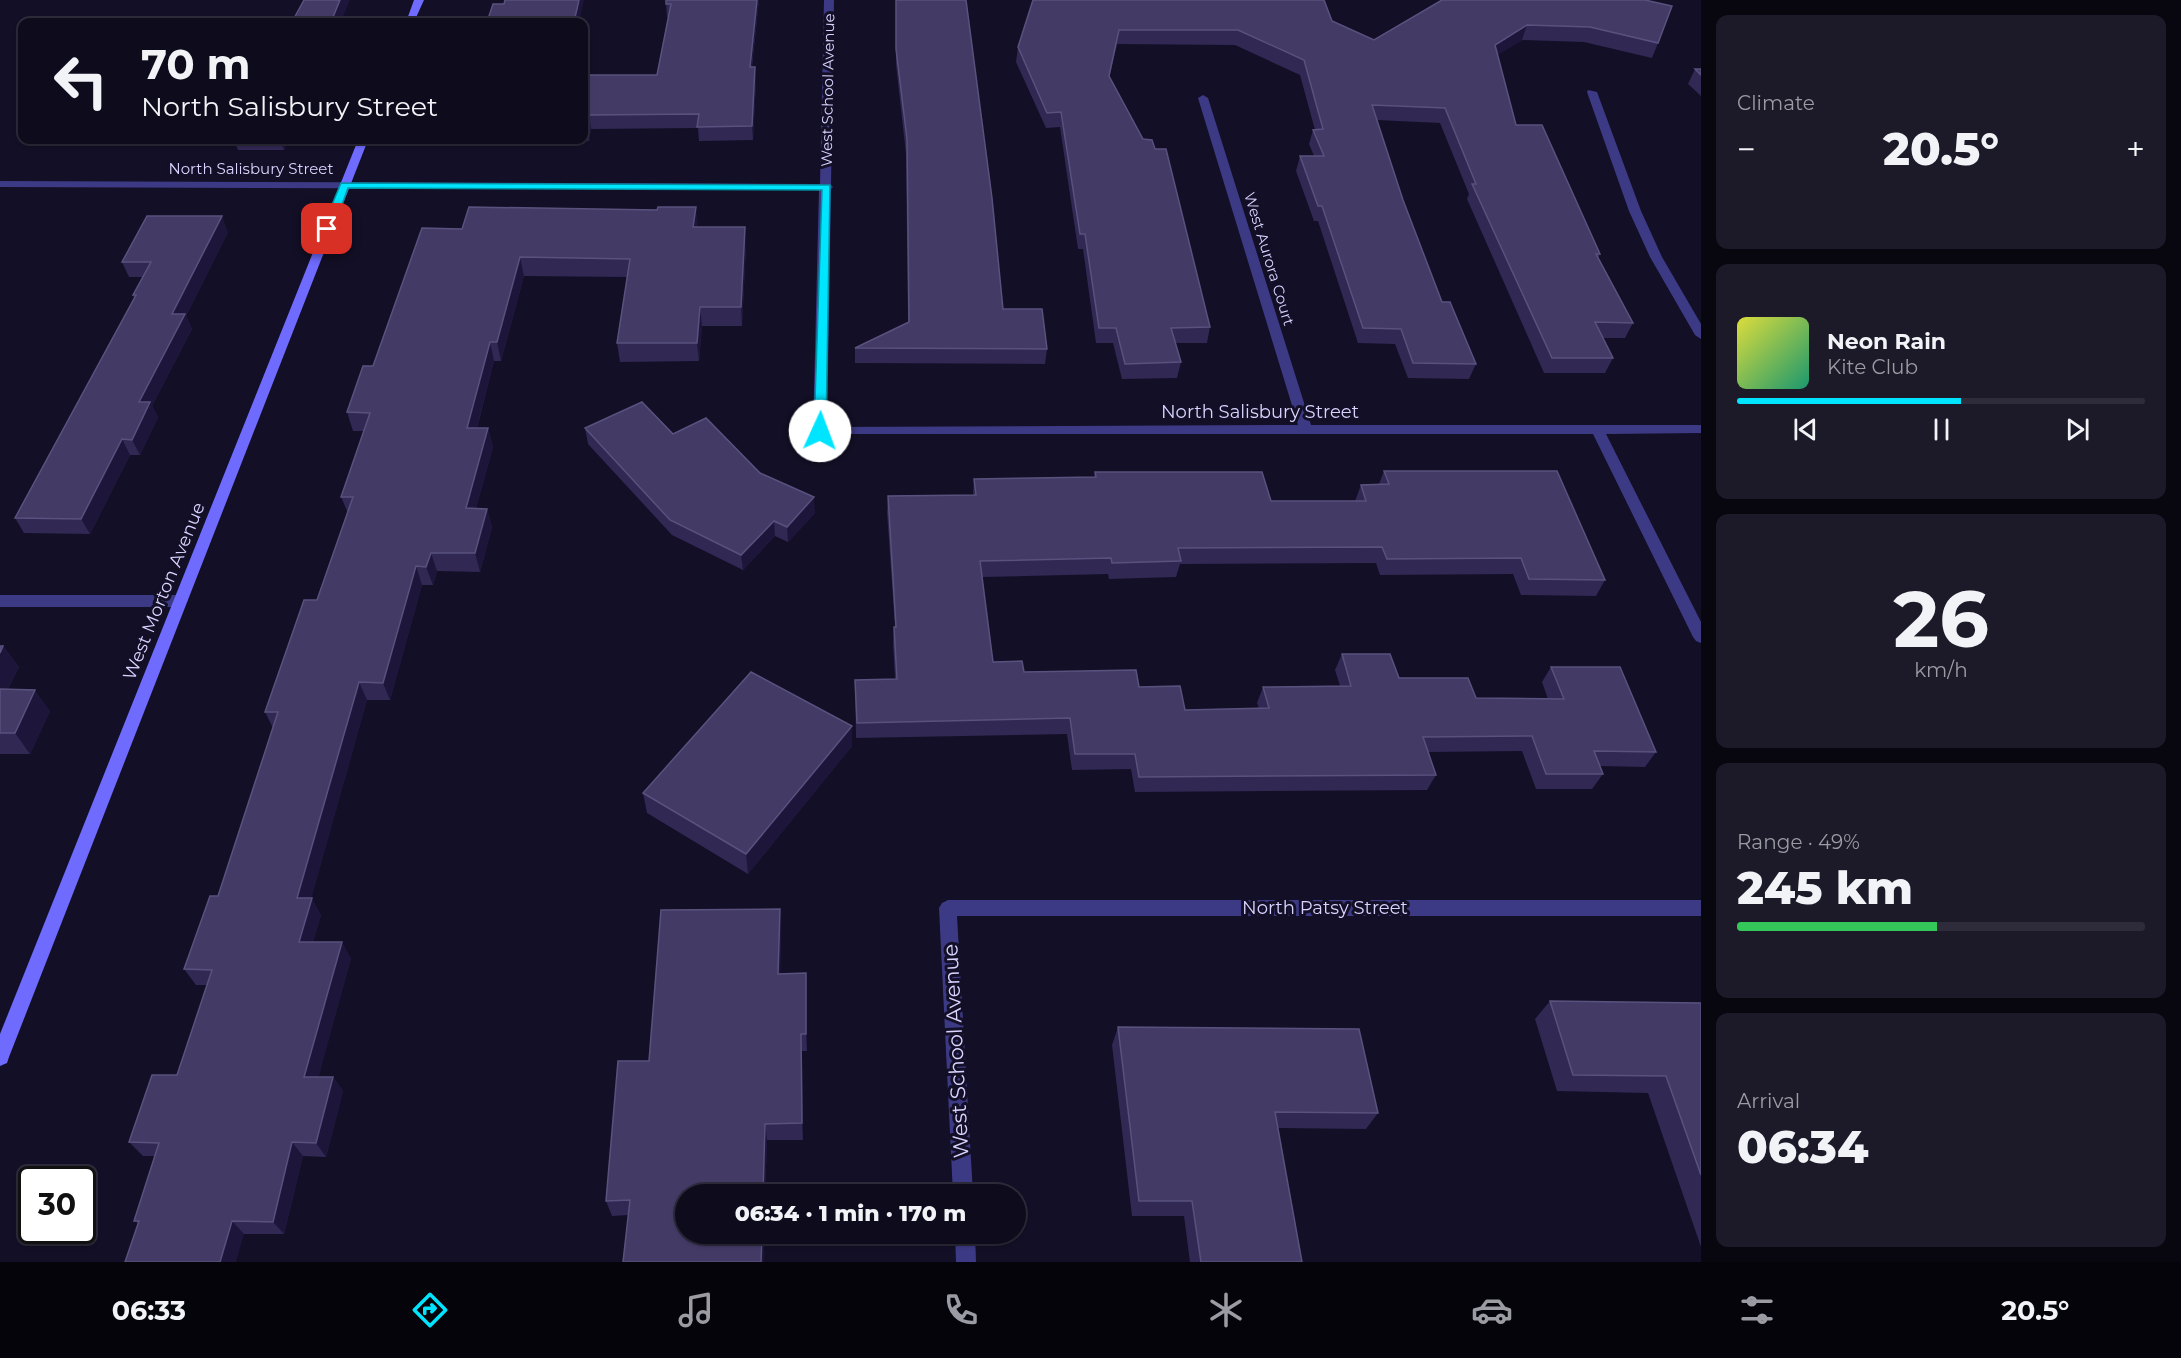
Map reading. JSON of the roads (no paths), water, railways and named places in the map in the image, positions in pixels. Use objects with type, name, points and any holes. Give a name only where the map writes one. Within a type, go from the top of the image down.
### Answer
[{"type":"main road","points":[[412,18],[419,0]]},
{"type":"main road","name":"West Morton Avenue","points":[[1,1053],[361,144]]},
{"type":"street","name":"West School Avenue","points":[[820,431],[827,187],[829,0]]},
{"type":"street","points":[[1592,92],[1635,211],[1656,257],[1701,336]]},
{"type":"street","name":"West Aurora Court","points":[[1203,98],[1306,430]]},
{"type":"street","name":"North Salisbury Street","points":[[0,184],[827,187]]},
{"type":"street","points":[[1597,429],[1701,637]]},
{"type":"street","name":"North Salisbury Street","points":[[820,431],[1701,429]]},
{"type":"street","points":[[0,601],[181,601]]},
{"type":"street","name":"West School Avenue","points":[[948,908],[962,1184]]},
{"type":"street","name":"North Patsy Street","points":[[948,908],[1701,908]]},
{"type":"street","points":[[965,1244],[966,1262]]}]
